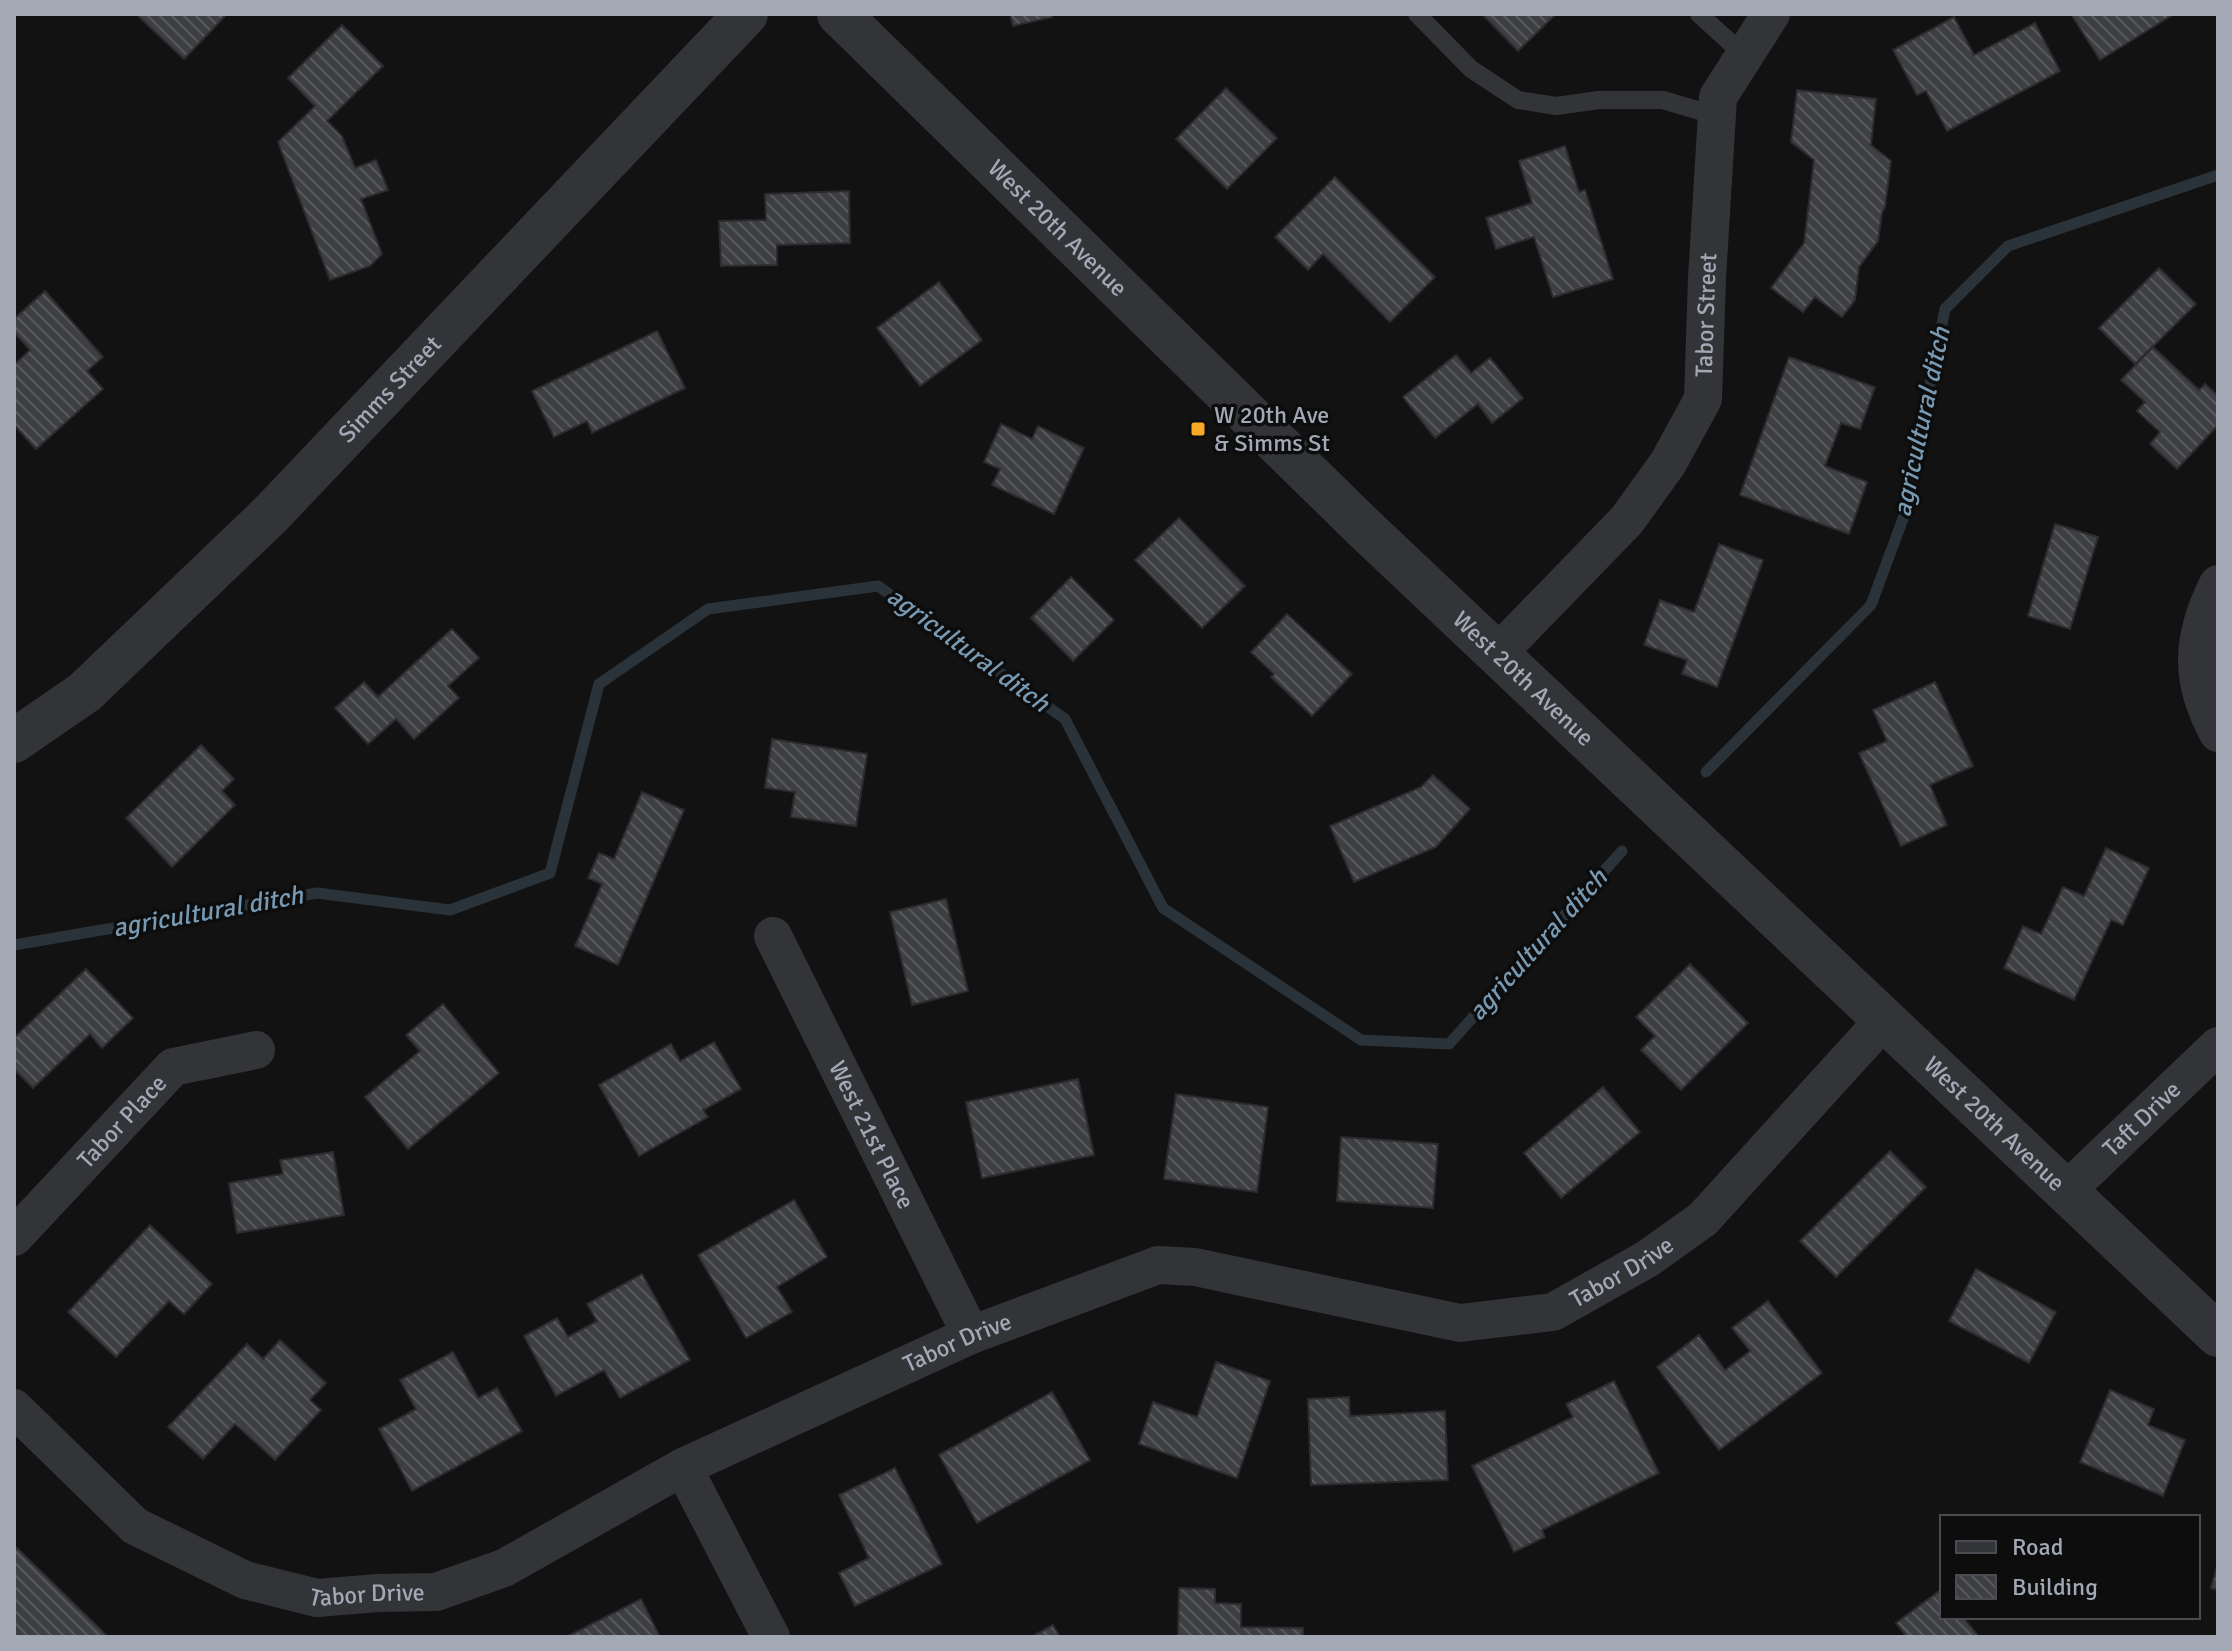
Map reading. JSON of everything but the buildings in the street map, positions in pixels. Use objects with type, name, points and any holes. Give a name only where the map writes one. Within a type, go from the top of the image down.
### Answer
[{"type":"street","name":"Simms Street","points":[[14,741],[85,692],[270,515],[746,14]]},
{"type":"street","name":"West 20th Avenue","points":[[839,14],[1363,527],[2218,1335]]},
{"type":"street","name":"Tabor Street","points":[[1497,654],[1627,520],[1668,463],[1703,399],[1718,97],[1771,14]]},
{"type":"street","points":[[2218,584],[2206,607],[2196,644],[2197,677],[2218,733]]},
{"type":"street","name":"West 21st Place","points":[[773,936],[971,1335]]},
{"type":"street","name":"Tabor Drive","points":[[14,1408],[135,1526],[245,1580],[317,1598],[436,1592],[504,1568],[683,1467],[971,1335],[1158,1265],[1195,1267],[1460,1323],[1553,1312],[1647,1259],[1703,1219],[1884,1020]]},
{"type":"street","name":"Taft Drive","points":[[2065,1192],[2218,1046]]},
{"type":"street","name":"Tabor Place","points":[[14,1237],[173,1067],[256,1050]]},
{"type":"street","points":[[683,1467],[771,1637]]},
{"type":"lane","points":[[1417,14],[1471,69],[1518,100],[1556,106],[1599,100],[1663,100],[1717,116]]},
{"type":"lane","points":[[1699,14],[1744,55]]},
{"type":"waterway","name":"agricultural ditch","points":[[1706,772],[1871,605],[1904,516],[1945,309],[2008,246],[2218,175]]},
{"type":"waterway","name":"agricultural ditch","points":[[14,945],[317,893],[450,910],[550,873],[599,684],[708,609],[878,586],[1065,719],[1163,908],[1361,1040],[1449,1044],[1622,851]]},
{"type":"place","name":"W 20th Ave & Simms St","points":[[1198,429]]}]
